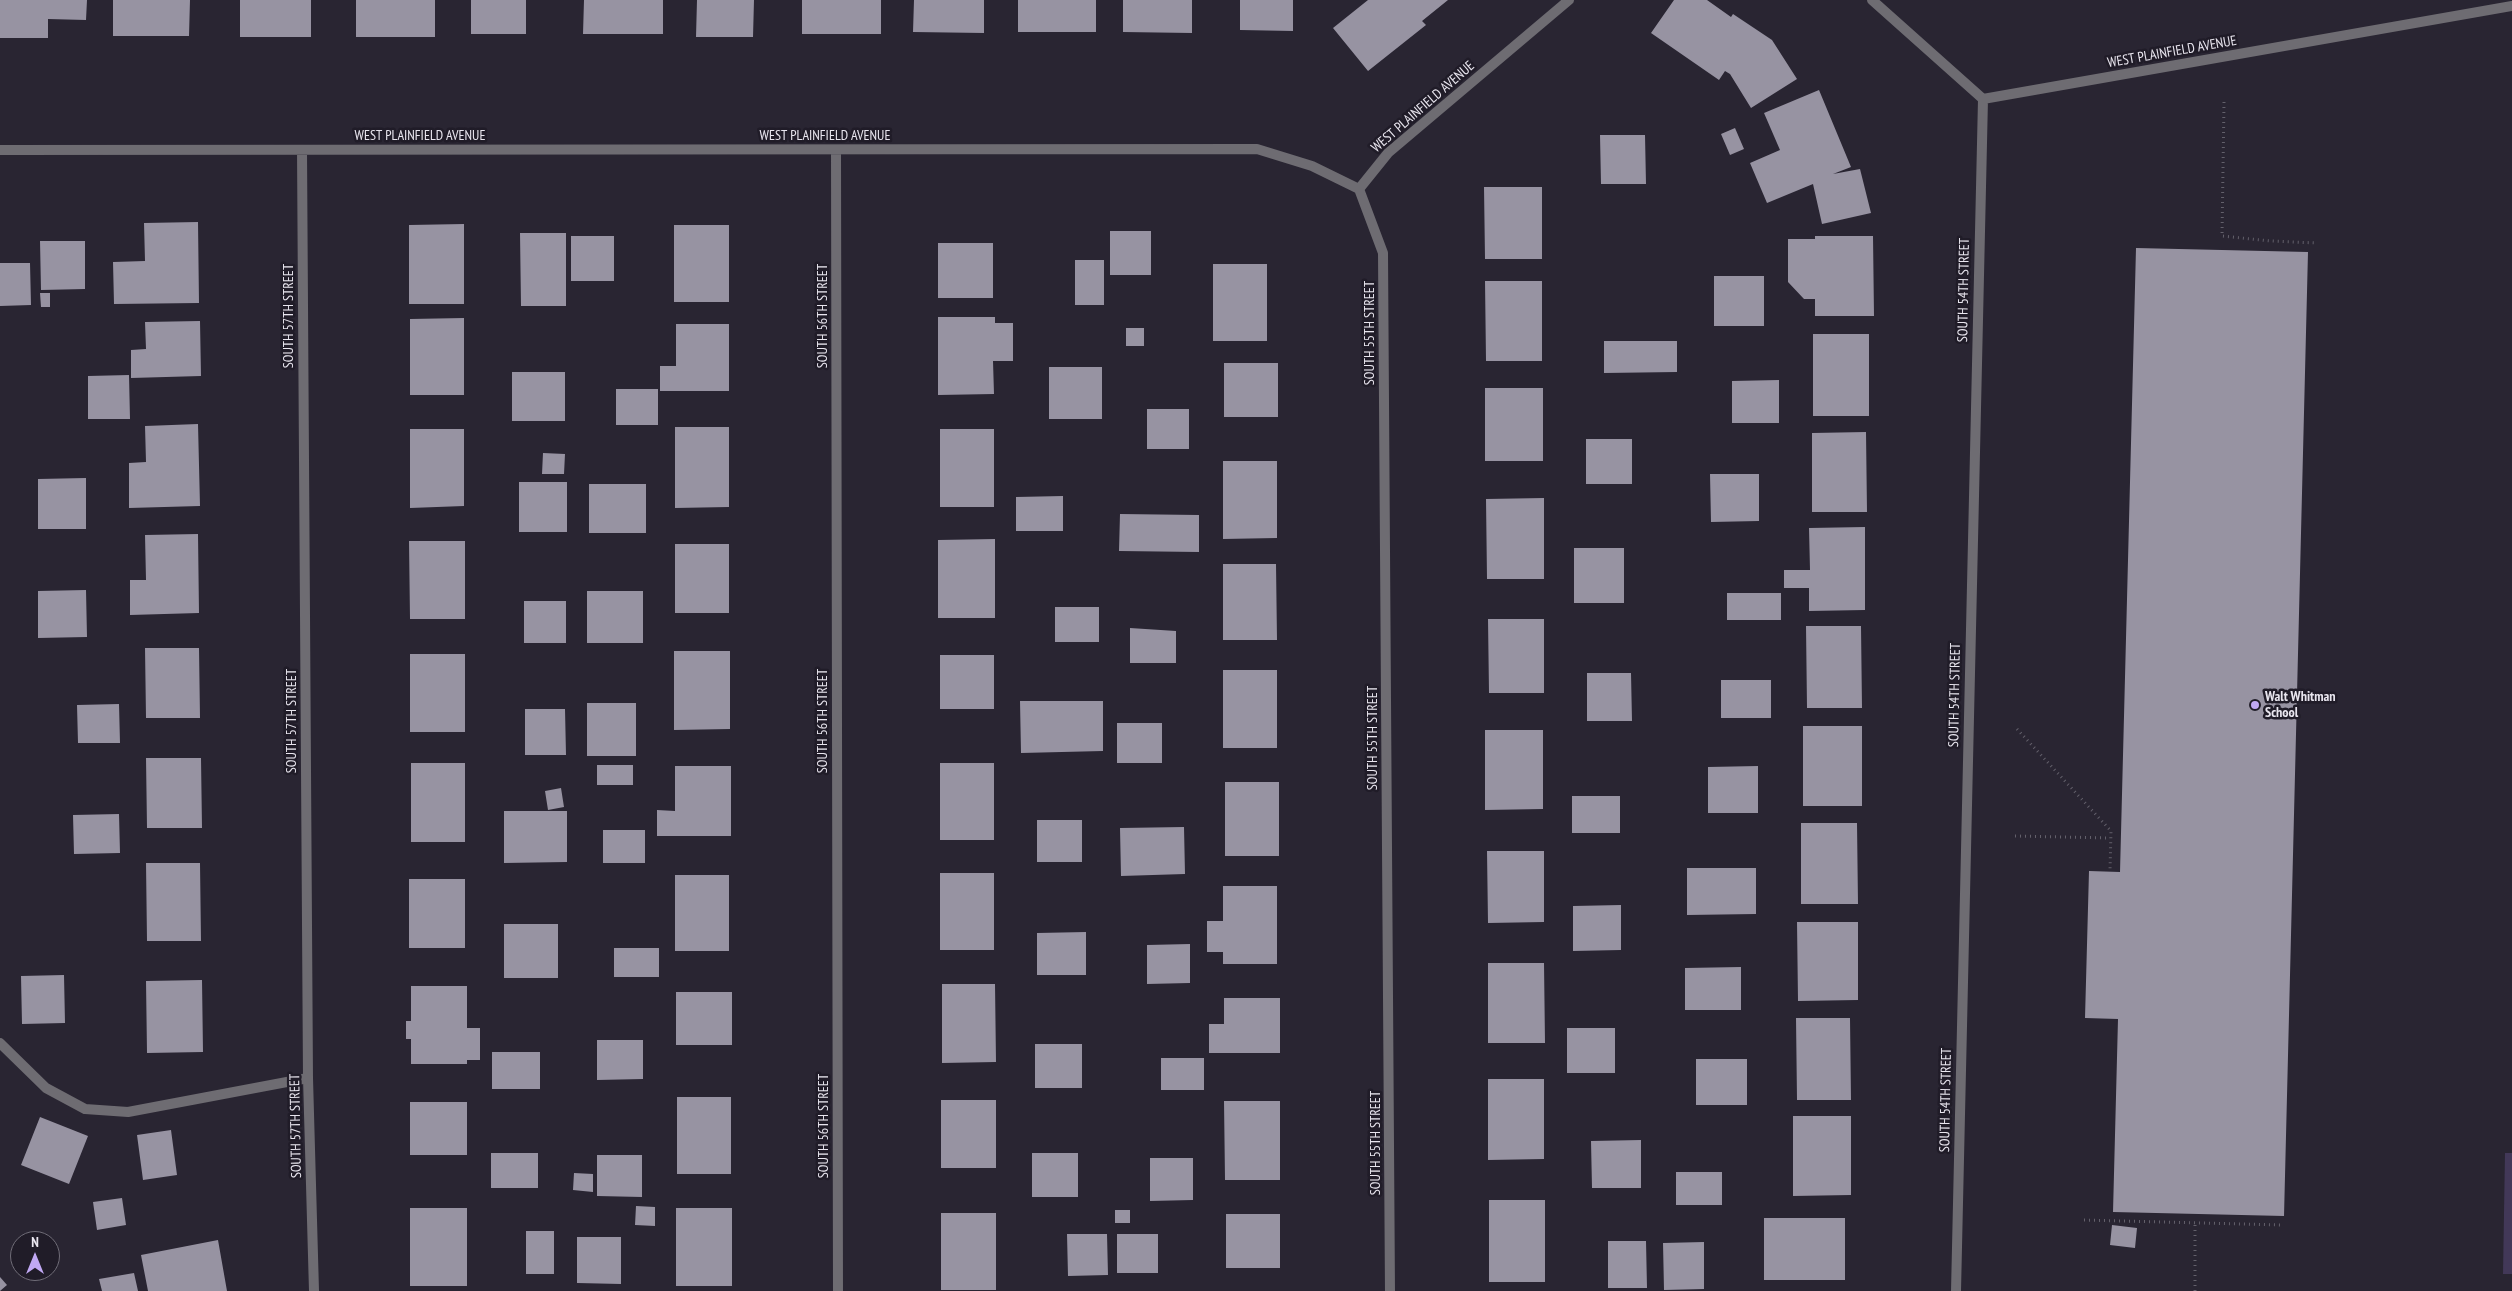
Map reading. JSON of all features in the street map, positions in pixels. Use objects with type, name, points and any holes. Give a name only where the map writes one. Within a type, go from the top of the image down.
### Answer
[{"type":"street","name":"WEST PLAINFIELD AVENUE","points":[[0,150],[1257,149],[1312,166],[1359,189],[1388,153],[1569,0]]},
{"type":"street","points":[[1872,0],[1982,99]]},
{"type":"street","name":"WEST PLAINFIELD AVENUE","points":[[1982,99],[2512,6]]},
{"type":"street","name":"SOUTH 54TH STREET","points":[[1956,1291],[1982,99]]},
{"type":"street","name":"SOUTH 57TH STREET","points":[[302,150],[308,1078],[314,1291]]},
{"type":"street","name":"SOUTH 56TH STREET","points":[[836,150],[838,1291]]},
{"type":"street","name":"SOUTH 55TH STREET","points":[[1359,189],[1383,253],[1390,1291]]},
{"type":"street","points":[[0,1044],[46,1088],[85,1109],[128,1112],[308,1078]]},
{"type":"path","points":[[2224,102],[2222,236],[2272,242],[2317,243]]},
{"type":"path","points":[[2017,729],[2111,831],[2110,871]]},
{"type":"path","points":[[2014,836],[2110,838]]},
{"type":"path","points":[[2084,1220],[2283,1226]]},
{"type":"path","points":[[2195,1223],[2195,1291]]},
{"type":"shaded area","points":[[2505,1153],[2512,1153],[2512,1274],[2503,1274]]},
{"type":"building","points":[[0,0],[87,0],[86,20],[48,19],[48,38],[0,38]]},
{"type":"building","points":[[113,0],[190,0],[189,36],[113,36]]},
{"type":"building","points":[[240,0],[311,0],[311,37],[240,37]]},
{"type":"building","points":[[356,0],[435,0],[435,37],[356,37]]},
{"type":"building","points":[[471,0],[526,0],[526,34],[471,34]]},
{"type":"building","points":[[584,0],[663,0],[663,34],[583,34]]},
{"type":"building","points":[[697,0],[754,0],[753,37],[696,37]]},
{"type":"building","points":[[802,0],[881,0],[881,34],[802,34]]},
{"type":"building","points":[[914,0],[984,0],[984,33],[913,32]]},
{"type":"building","points":[[1018,0],[1096,0],[1096,32],[1018,32]]},
{"type":"building","points":[[1123,0],[1192,0],[1192,33],[1123,32]]},
{"type":"building","points":[[1240,0],[1293,0],[1293,31],[1240,30]]},
{"type":"building","points":[[1368,0],[1448,0],[1422,21],[1426,25],[1368,71],[1333,28]]},
{"type":"building","points":[[1674,0],[1707,0],[1731,17],[1733,14],[1772,40],[1797,79],[1751,108],[1730,74],[1725,71],[1719,80],[1651,33]]},
{"type":"building","points":[[1819,90],[1851,167],[1833,174],[1860,169],[1871,213],[1822,224],[1813,184],[1767,203],[1750,163],[1780,150],[1764,113]]},
{"type":"building","points":[[1735,128],[1744,149],[1730,155],[1721,134]]},
{"type":"building","points":[[1600,135],[1645,135],[1646,184],[1601,184]]},
{"type":"building","points":[[1484,187],[1542,187],[1542,259],[1485,259]]},
{"type":"building","points":[[198,222],[199,303],[114,304],[113,262],[145,261],[144,223]]},
{"type":"building","points":[[464,224],[464,304],[409,304],[409,225]]},
{"type":"building","points":[[674,225],[729,225],[729,302],[674,302]]},
{"type":"building","points":[[1110,231],[1151,231],[1151,275],[1110,275]]},
{"type":"building","points":[[520,233],[566,233],[566,306],[521,306]]},
{"type":"building","points":[[571,236],[614,236],[614,281],[571,281]]},
{"type":"building","points":[[1815,236],[1873,236],[1874,316],[1815,316],[1815,299],[1804,299],[1788,282],[1788,239],[1815,239]]},
{"type":"building","points":[[40,241],[85,241],[85,289],[41,290]]},
{"type":"building","points":[[938,243],[993,243],[993,298],[938,298]]},
{"type":"building","points":[[2136,248],[2308,252],[2284,1216],[2113,1212],[2118,1019],[2085,1018],[2089,871],[2120,872]]},
{"type":"building","points":[[1075,260],[1104,260],[1104,305],[1075,305]]},
{"type":"building","points":[[0,263],[30,263],[31,305],[0,306]]},
{"type":"building","points":[[1213,264],[1267,264],[1267,341],[1213,341]]},
{"type":"building","points":[[1714,276],[1764,276],[1764,326],[1714,326]]},
{"type":"building","points":[[1485,281],[1542,281],[1542,361],[1486,361]]},
{"type":"building","points":[[40,293],[50,293],[50,307],[41,307]]},
{"type":"building","points":[[938,317],[995,317],[995,323],[1013,323],[1013,361],[993,361],[994,394],[938,395]]},
{"type":"building","points":[[464,318],[464,395],[410,395],[410,319]]},
{"type":"building","points":[[200,321],[201,376],[131,378],[131,350],[146,349],[145,322]]},
{"type":"building","points":[[676,324],[729,324],[729,391],[660,391],[660,366],[676,366]]},
{"type":"building","points":[[1126,328],[1144,328],[1144,346],[1126,346]]},
{"type":"building","points":[[1813,334],[1869,334],[1869,416],[1813,416]]},
{"type":"building","points":[[1604,341],[1677,341],[1677,372],[1604,373]]},
{"type":"building","points":[[1224,363],[1278,363],[1278,417],[1224,417]]},
{"type":"building","points":[[1049,367],[1102,367],[1102,419],[1049,419]]},
{"type":"building","points":[[512,372],[565,372],[565,421],[512,421]]},
{"type":"building","points":[[129,375],[130,419],[88,419],[88,376]]},
{"type":"building","points":[[1779,380],[1779,423],[1732,423],[1732,381]]},
{"type":"building","points":[[1485,388],[1543,388],[1543,461],[1485,461]]},
{"type":"building","points":[[616,389],[658,389],[658,425],[616,425]]},
{"type":"building","points":[[1147,409],[1189,409],[1189,449],[1147,449]]},
{"type":"building","points":[[198,424],[200,506],[129,508],[129,463],[146,462],[145,426]]},
{"type":"building","points":[[675,427],[729,427],[729,507],[675,508]]},
{"type":"building","points":[[410,429],[464,429],[464,506],[410,508]]},
{"type":"building","points":[[940,429],[994,429],[994,507],[940,507]]},
{"type":"building","points":[[1866,432],[1867,512],[1812,512],[1812,433]]},
{"type":"building","points":[[1586,439],[1632,439],[1632,484],[1586,484]]},
{"type":"building","points":[[543,453],[565,454],[564,474],[542,474]]},
{"type":"building","points":[[1223,461],[1277,461],[1277,538],[1223,539]]},
{"type":"building","points":[[1710,474],[1759,474],[1759,521],[1711,522]]},
{"type":"building","points":[[86,478],[86,529],[38,529],[38,479]]},
{"type":"building","points":[[519,482],[567,482],[567,532],[519,532]]},
{"type":"building","points":[[589,484],[646,484],[646,533],[589,533]]},
{"type":"building","points":[[1063,496],[1063,531],[1016,531],[1016,497]]},
{"type":"building","points":[[1544,498],[1544,579],[1487,579],[1486,499]]},
{"type":"building","points":[[1120,514],[1199,515],[1199,552],[1119,551]]},
{"type":"building","points":[[1865,527],[1865,610],[1809,611],[1809,588],[1784,588],[1784,570],[1810,570],[1809,528]]},
{"type":"building","points":[[198,534],[199,613],[130,615],[130,580],[146,580],[145,535]]},
{"type":"building","points":[[995,539],[995,618],[938,618],[938,540]]},
{"type":"building","points":[[409,541],[465,541],[465,619],[410,619]]},
{"type":"building","points":[[675,544],[729,544],[729,613],[675,613]]},
{"type":"building","points":[[1574,548],[1624,548],[1624,603],[1574,603]]},
{"type":"building","points":[[1223,564],[1276,564],[1277,640],[1223,640]]},
{"type":"building","points":[[86,590],[87,637],[38,638],[38,591]]},
{"type":"building","points":[[587,591],[643,591],[643,643],[587,643]]},
{"type":"building","points":[[1727,593],[1781,593],[1781,620],[1727,620]]},
{"type":"building","points":[[524,601],[566,601],[566,643],[524,643]]},
{"type":"building","points":[[1055,607],[1099,607],[1099,642],[1055,642]]},
{"type":"building","points":[[1488,619],[1544,619],[1544,693],[1489,693]]},
{"type":"building","points":[[1806,626],[1861,626],[1862,708],[1807,708]]},
{"type":"building","points":[[1130,628],[1176,631],[1176,663],[1130,663]]},
{"type":"building","points":[[145,648],[199,648],[200,718],[146,718]]},
{"type":"building","points":[[674,651],[730,651],[730,729],[674,730]]},
{"type":"building","points":[[410,654],[465,654],[465,732],[410,732]]},
{"type":"building","points":[[940,655],[994,655],[994,709],[940,709]]},
{"type":"building","points":[[1223,670],[1277,670],[1277,748],[1223,748]]},
{"type":"building","points":[[1587,673],[1631,673],[1632,721],[1587,721]]},
{"type":"building","points":[[1721,680],[1771,680],[1771,718],[1721,718]]},
{"type":"building","points":[[1020,701],[1103,701],[1103,751],[1021,753]]},
{"type":"building","points":[[587,703],[636,703],[636,756],[587,756]]},
{"type":"building","points":[[119,704],[120,743],[78,743],[77,705]]},
{"type":"building","points":[[525,709],[565,709],[566,755],[525,755]]},
{"type":"building","points":[[1117,723],[1162,723],[1162,763],[1117,763]]},
{"type":"building","points":[[1803,726],[1862,726],[1862,806],[1803,806]]},
{"type":"building","points":[[1485,730],[1543,730],[1543,809],[1485,810]]},
{"type":"building","points":[[146,758],[201,758],[202,828],[147,828]]},
{"type":"building","points":[[411,763],[465,763],[465,842],[411,842]]},
{"type":"building","points":[[940,763],[994,763],[994,840],[940,840]]},
{"type":"building","points":[[597,765],[633,765],[633,785],[597,785]]},
{"type":"building","points":[[675,766],[731,766],[731,836],[657,836],[657,810],[675,811]]},
{"type":"building","points":[[1758,766],[1758,813],[1708,813],[1708,767]]},
{"type":"building","points":[[1225,782],[1279,782],[1279,856],[1225,856]]},
{"type":"building","points":[[561,788],[564,807],[548,810],[545,791]]},
{"type":"building","points":[[1572,796],[1620,796],[1620,833],[1572,833]]},
{"type":"building","points":[[504,811],[567,811],[567,862],[504,863]]},
{"type":"building","points":[[119,814],[120,853],[74,854],[73,815]]},
{"type":"building","points":[[1037,820],[1082,820],[1082,862],[1037,862]]},
{"type":"building","points":[[1801,823],[1857,823],[1858,904],[1801,904]]},
{"type":"building","points":[[1184,827],[1185,874],[1121,876],[1120,828]]},
{"type":"building","points":[[603,830],[645,830],[645,863],[603,863]]},
{"type":"building","points":[[1487,851],[1544,851],[1544,922],[1488,923]]},
{"type":"building","points":[[146,863],[200,863],[201,941],[147,941]]},
{"type":"building","points":[[1687,868],[1756,868],[1756,914],[1687,915]]},
{"type":"building","points":[[940,873],[994,873],[994,950],[940,950]]},
{"type":"building","points":[[675,875],[729,875],[729,951],[675,951]]},
{"type":"building","points":[[409,879],[465,879],[465,948],[409,948]]},
{"type":"building","points":[[1223,886],[1277,886],[1277,964],[1223,964],[1223,952],[1207,952],[1207,921],[1223,921]]},
{"type":"building","points":[[1621,905],[1621,950],[1573,951],[1573,906]]},
{"type":"building","points":[[1797,922],[1858,922],[1858,1000],[1798,1001]]},
{"type":"building","points":[[504,924],[558,924],[558,978],[504,978]]},
{"type":"building","points":[[1086,932],[1086,975],[1037,975],[1037,933]]},
{"type":"building","points":[[1190,944],[1190,983],[1147,984],[1147,945]]},
{"type":"building","points":[[614,948],[659,948],[659,977],[614,977]]},
{"type":"building","points":[[1488,963],[1544,963],[1545,1043],[1488,1043]]},
{"type":"building","points":[[1741,967],[1741,1010],[1685,1010],[1685,968]]},
{"type":"building","points":[[64,975],[65,1023],[22,1024],[21,976]]},
{"type":"building","points":[[202,980],[203,1052],[147,1053],[146,981]]},
{"type":"building","points":[[942,984],[995,984],[996,1062],[942,1063]]},
{"type":"building","points":[[411,986],[467,986],[467,1028],[480,1028],[480,1060],[467,1060],[467,1064],[411,1064],[411,1039],[406,1039],[406,1021],[411,1021]]},
{"type":"building","points":[[676,992],[732,992],[732,1045],[676,1045]]},
{"type":"building","points":[[1224,998],[1280,998],[1280,1053],[1209,1053],[1209,1024],[1224,1024]]},
{"type":"building","points":[[1796,1018],[1850,1018],[1851,1100],[1797,1100]]},
{"type":"building","points":[[1567,1028],[1615,1028],[1615,1073],[1567,1073]]},
{"type":"building","points":[[597,1040],[643,1040],[643,1079],[597,1080]]},
{"type":"building","points":[[1035,1044],[1082,1044],[1082,1088],[1035,1088]]},
{"type":"building","points":[[492,1052],[540,1052],[540,1089],[492,1089]]},
{"type":"building","points":[[1161,1058],[1204,1058],[1204,1090],[1161,1090]]},
{"type":"building","points":[[1696,1059],[1747,1059],[1747,1105],[1696,1105]]},
{"type":"building","points":[[1488,1079],[1544,1079],[1544,1159],[1488,1160]]},
{"type":"building","points":[[677,1097],[731,1097],[731,1174],[677,1174]]},
{"type":"building","points":[[941,1100],[996,1100],[996,1168],[941,1168]]},
{"type":"building","points":[[1224,1101],[1280,1101],[1280,1180],[1225,1180]]},
{"type":"building","points":[[410,1102],[467,1102],[467,1155],[410,1155]]},
{"type":"building","points":[[1793,1116],[1851,1116],[1851,1195],[1793,1196]]},
{"type":"building","points":[[40,1117],[88,1136],[69,1184],[21,1165]]},
{"type":"building","points":[[171,1130],[177,1175],[143,1180],[137,1135]]},
{"type":"building","points":[[1641,1140],[1641,1188],[1592,1188],[1591,1141]]},
{"type":"building","points":[[491,1153],[538,1153],[538,1188],[491,1188]]},
{"type":"building","points":[[1032,1153],[1078,1153],[1078,1197],[1032,1197]]},
{"type":"building","points":[[597,1155],[642,1155],[642,1197],[597,1196]]},
{"type":"building","points":[[1150,1158],[1193,1158],[1193,1200],[1150,1201]]},
{"type":"building","points":[[1676,1172],[1722,1172],[1722,1205],[1676,1205]]},
{"type":"building","points":[[574,1173],[593,1174],[593,1192],[573,1190]]},
{"type":"building","points":[[122,1198],[126,1225],[97,1230],[93,1202]]},
{"type":"building","points":[[1489,1200],[1545,1200],[1545,1282],[1489,1282]]},
{"type":"building","points":[[636,1206],[655,1207],[655,1226],[635,1225]]},
{"type":"building","points":[[410,1208],[467,1208],[467,1286],[410,1286]]},
{"type":"building","points":[[676,1208],[732,1208],[732,1286],[676,1286]]},
{"type":"building","points":[[1115,1210],[1130,1210],[1130,1223],[1115,1223]]},
{"type":"building","points":[[941,1213],[996,1213],[996,1290],[941,1290]]},
{"type":"building","points":[[1226,1214],[1280,1214],[1280,1268],[1226,1268]]},
{"type":"building","points":[[1764,1218],[1845,1218],[1845,1280],[1764,1280]]},
{"type":"building","points":[[2112,1225],[2137,1228],[2135,1248],[2110,1245]]},
{"type":"building","points":[[526,1231],[554,1231],[554,1274],[526,1274]]},
{"type":"building","points":[[1067,1234],[1107,1234],[1108,1275],[1068,1276]]},
{"type":"building","points":[[1117,1234],[1158,1234],[1158,1273],[1117,1273]]},
{"type":"building","points":[[577,1237],[621,1237],[621,1284],[577,1283]]},
{"type":"building","points":[[218,1240],[227,1291],[148,1291],[141,1255]]},
{"type":"building","points":[[1608,1241],[1646,1241],[1647,1288],[1608,1288]]},
{"type":"building","points":[[1704,1242],[1704,1289],[1664,1290],[1663,1243]]},
{"type":"building","points":[[134,1273],[138,1291],[102,1291],[99,1279]]},
{"type":"building","points":[[0,1277],[7,1285],[0,1291]]},
{"type":"place","name":"Walt Whitman School","points":[[2255,705]]}]
